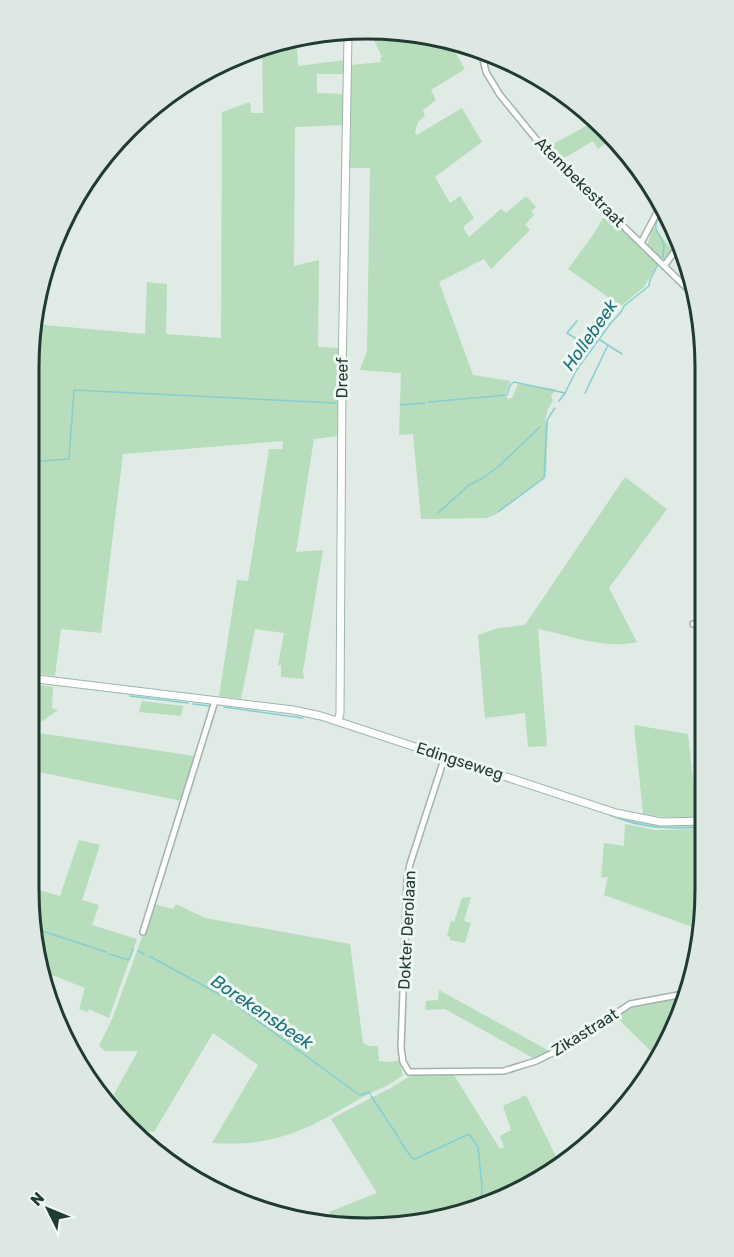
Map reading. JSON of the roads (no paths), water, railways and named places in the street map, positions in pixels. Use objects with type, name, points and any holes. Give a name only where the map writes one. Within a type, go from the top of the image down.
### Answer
[{"type":"main road","name":"Dreef","points":[[338,721],[340,713],[342,375],[348,40]]},
{"type":"main road","name":"Edingseweg","points":[[39,679],[293,710],[338,721],[633,817],[661,822],[695,821]]},
{"type":"street","name":"Atembekestraat","points":[[483,60],[486,72],[495,87],[545,150],[685,286]]},
{"type":"street","points":[[641,243],[657,213]]},
{"type":"street","points":[[664,266],[674,252]]},
{"type":"street","points":[[143,932],[215,700]]},
{"type":"street","name":"Dokter Derolaan","points":[[409,1072],[403,1062],[401,1048],[407,879],[446,756]]},
{"type":"street","name":"Zikastraat","points":[[409,1072],[498,1072],[514,1069],[536,1061],[569,1044],[630,1004],[678,995]]},
{"type":"waterway","name":"Hollebeek","points":[[659,218],[656,230],[664,244],[663,257]]},
{"type":"waterway","name":"Hollebeek","points":[[429,402],[507,395],[510,385],[514,382],[565,393],[576,371],[624,306],[649,286],[658,264]]},
{"type":"waterway","points":[[577,321],[567,333],[591,348]]},
{"type":"waterway","points":[[600,340],[622,354]]},
{"type":"waterway","points":[[585,393],[608,345]]},
{"type":"waterway","points":[[39,461],[69,459],[74,390],[336,403]]},
{"type":"waterway","points":[[559,401],[565,393]]},
{"type":"waterway","name":"Hollebeek","points":[[400,405],[425,403]]},
{"type":"waterway","points":[[498,512],[544,478],[547,420],[555,408]]},
{"type":"waterway","points":[[438,513],[469,485],[499,466],[540,427]]},
{"type":"waterway","points":[[130,696],[188,703]]},
{"type":"waterway","points":[[193,704],[210,706]]},
{"type":"waterway","points":[[224,707],[303,718]]},
{"type":"waterway","points":[[613,816],[658,827],[695,827]]},
{"type":"waterway","name":"Borekensbeek","points":[[42,931],[106,952]]},
{"type":"waterway","name":"Borekensbeek","points":[[109,954],[129,960],[133,949]]},
{"type":"waterway","name":"Borekensbeek","points":[[138,951],[144,954]]},
{"type":"waterway","name":"Borekensbeek","points":[[149,956],[228,999],[358,1094]]},
{"type":"waterway","name":"Borekensbeek","points":[[360,1095],[369,1092],[370,1094]]},
{"type":"waterway","name":"Borekensbeek","points":[[371,1096],[399,1138]]},
{"type":"waterway","name":"Borekensbeek","points":[[400,1141],[415,1159],[469,1134],[478,1147],[482,1197]]}]
